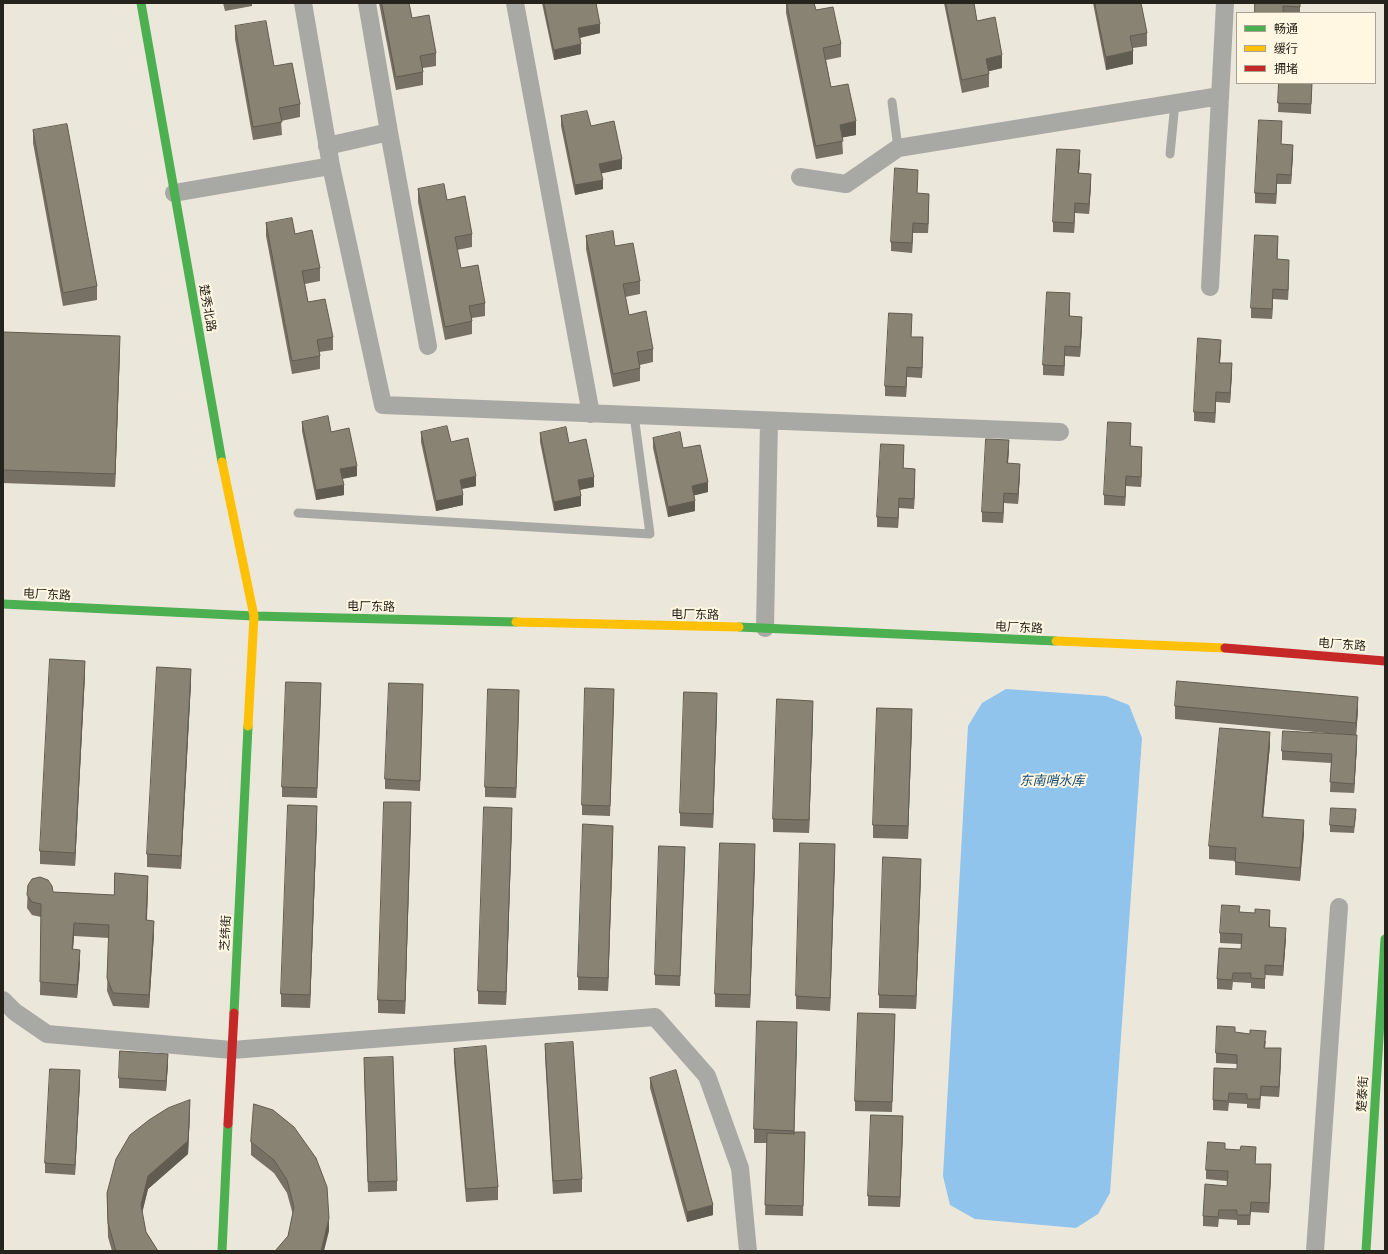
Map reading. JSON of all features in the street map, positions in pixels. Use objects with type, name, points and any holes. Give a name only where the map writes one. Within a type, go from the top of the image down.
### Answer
[{"type":"street","name":"楚秀北路","points":[[140,3],[223,465],[254,616]]},
{"type":"street","points":[[303,3],[327,146],[383,405],[1060,432]]},
{"type":"street","points":[[367,3],[428,346]]},
{"type":"street","points":[[515,3],[591,414]]},
{"type":"street","points":[[1210,287],[1225,3]]},
{"type":"street","points":[[800,177],[846,184],[898,148],[1220,96]]},
{"type":"street","points":[[327,146],[389,132]]},
{"type":"street","points":[[174,193],[331,166]]},
{"type":"street","points":[[765,628],[769,421]]},
{"type":"street","name":"电厂东路","points":[[3,604],[254,616],[765,628],[1220,648],[1385,661]]},
{"type":"street","name":"芝纬街","points":[[222,1251],[254,616]]},
{"type":"street","points":[[1315,1251],[1339,907]]},
{"type":"street","name":"楚泰街","points":[[1366,1251],[1385,939]]},
{"type":"street","points":[[3,1000],[15,1012],[47,1034],[232,1050],[655,1017],[707,1076],[740,1168],[748,1251]]},
{"type":"lane","points":[[892,102],[898,148]]},
{"type":"lane","points":[[1170,154],[1175,103]]},
{"type":"lane","points":[[298,513],[650,534],[634,415]]},
{"type":"water","name":"东南哨水库","points":[[1006,689],[1106,696],[1129,705],[1142,738],[1110,1193],[1098,1214],[1076,1228],[975,1219],[950,1205],[943,1176],[968,726],[982,703]]},
{"type":"building","points":[[382,3],[409,3],[412,18],[429,15],[436,53],[420,56],[423,72],[396,77]]},
{"type":"building","points":[[544,3],[596,3],[600,24],[578,28],[581,44],[554,50]]},
{"type":"building","points":[[787,3],[814,3],[816,10],[833,7],[841,44],[823,48],[831,87],[848,84],[856,121],[840,125],[843,141],[816,146]]},
{"type":"building","points":[[946,3],[974,3],[977,21],[995,17],[1002,55],[986,59],[989,74],[962,80]]},
{"type":"building","points":[[1095,3],[1141,3],[1147,33],[1130,36],[1133,51],[1106,57]]},
{"type":"building","points":[[1255,3],[1300,3],[1300,7],[1283,6],[1283,12],[1255,12]]},
{"type":"building","points":[[266,21],[274,66],[292,63],[300,104],[279,108],[282,122],[253,127],[235,26]]},
{"type":"building","points":[[1279,84],[1312,84],[1311,104],[1278,103]]},
{"type":"building","points":[[587,111],[591,126],[614,121],[622,159],[599,164],[603,180],[575,185],[561,116]]},
{"type":"building","points":[[1259,120],[1282,121],[1281,144],[1293,145],[1291,175],[1277,174],[1276,194],[1255,193]]},
{"type":"building","points":[[67,124],[97,286],[63,293],[33,130]]},
{"type":"building","points":[[1057,149],[1080,150],[1078,173],[1091,174],[1089,204],[1075,203],[1074,223],[1053,222]]},
{"type":"building","points":[[895,168],[918,170],[917,193],[929,194],[928,224],[913,223],[912,243],[891,242]]},
{"type":"building","points":[[444,184],[447,200],[465,196],[472,234],[455,237],[461,268],[478,265],[485,303],[469,306],[472,321],[445,327],[418,189]]},
{"type":"building","points":[[292,218],[295,234],[312,230],[320,268],[302,271],[308,302],[325,299],[333,337],[317,340],[320,356],[292,361],[266,223]]},
{"type":"building","points":[[613,231],[615,246],[633,243],[640,281],[623,284],[629,315],[646,311],[653,349],[637,352],[640,368],[613,374],[586,236]]},
{"type":"building","points":[[1255,235],[1278,236],[1277,259],[1289,260],[1288,290],[1273,289],[1272,309],[1251,308]]},
{"type":"building","points":[[1047,292],[1070,293],[1069,316],[1082,317],[1080,347],[1065,346],[1064,366],[1043,365]]},
{"type":"building","points":[[889,313],[912,314],[911,337],[923,337],[922,368],[907,367],[906,387],[885,386]]},
{"type":"building","points":[[3,332],[120,336],[115,474],[3,470]]},
{"type":"building","points":[[1198,338],[1221,340],[1219,363],[1232,363],[1230,393],[1216,392],[1215,413],[1194,412]]},
{"type":"building","points":[[328,416],[331,432],[349,428],[357,466],[340,469],[344,485],[316,490],[302,422]]},
{"type":"building","points":[[1108,422],[1131,423],[1130,446],[1142,447],[1141,477],[1126,476],[1125,497],[1104,495]]},
{"type":"building","points":[[447,426],[451,442],[468,438],[476,476],[460,480],[463,495],[436,501],[421,432]]},
{"type":"building","points":[[566,427],[569,443],[586,439],[594,477],[578,480],[581,496],[554,502],[540,433]]},
{"type":"building","points":[[680,432],[683,448],[700,445],[708,482],[692,486],[695,501],[668,507],[653,438]]},
{"type":"building","points":[[986,439],[1009,440],[1007,463],[1020,464],[1018,494],[1004,493],[1003,513],[982,512]]},
{"type":"building","points":[[881,444],[904,445],[903,468],[915,469],[914,499],[899,498],[898,518],[877,517]]},
{"type":"building","points":[[50,659],[85,661],[75,853],[40,851]]},
{"type":"building","points":[[157,667],[191,669],[181,856],[147,854]]},
{"type":"building","points":[[1177,681],[1358,697],[1356,723],[1175,706]]},
{"type":"building","points":[[286,682],[321,683],[317,788],[282,787]]},
{"type":"building","points":[[389,683],[423,684],[420,781],[385,779]]},
{"type":"building","points":[[585,688],[614,689],[610,806],[582,805]]},
{"type":"building","points":[[488,689],[519,690],[516,788],[485,787]]},
{"type":"building","points":[[684,692],[717,693],[713,814],[680,813]]},
{"type":"building","points":[[777,699],[813,701],[809,820],[773,819]]},
{"type":"building","points":[[877,708],[912,709],[908,826],[873,825]]},
{"type":"building","points":[[1220,728],[1270,732],[1262,817],[1304,820],[1300,868],[1235,862],[1236,848],[1209,846]]},
{"type":"building","points":[[1283,731],[1357,735],[1354,784],[1330,782],[1332,754],[1282,751]]},
{"type":"building","points":[[384,802],[411,802],[405,1001],[378,1000]]},
{"type":"building","points":[[288,805],[317,806],[310,995],[281,994]]},
{"type":"building","points":[[484,807],[512,808],[506,992],[478,991]]},
{"type":"building","points":[[1331,808],[1356,809],[1354,827],[1330,825]]},
{"type":"building","points":[[583,824],[613,826],[608,978],[578,977]]},
{"type":"building","points":[[720,843],[755,844],[750,995],[715,994]]},
{"type":"building","points":[[800,843],[835,844],[830,998],[796,996]]},
{"type":"building","points":[[659,846],[685,847],[680,976],[655,975]]},
{"type":"building","points":[[883,857],[921,859],[916,996],[879,995]]},
{"type":"building","points":[[115,873],[148,876],[146,920],[154,921],[149,995],[113,993],[107,978],[109,925],[74,923],[72,949],[80,950],[77,985],[40,982],[41,904],[32,902],[27,895],[28,885],[32,879],[40,877],[48,880],[52,886],[53,892],[114,895]]},
{"type":"building","points":[[1222,905],[1240,906],[1239,912],[1255,913],[1255,909],[1270,910],[1269,927],[1286,928],[1283,966],[1265,965],[1265,979],[1251,978],[1251,973],[1233,973],[1232,980],[1217,979],[1219,948],[1241,949],[1242,934],[1220,933]]},
{"type":"building","points":[[858,1013],[895,1014],[892,1102],[855,1101]]},
{"type":"building","points":[[757,1021],[797,1022],[794,1131],[754,1129]]},
{"type":"building","points":[[1217,1026],[1235,1027],[1235,1032],[1250,1034],[1250,1030],[1266,1031],[1264,1048],[1281,1048],[1279,1087],[1261,1086],[1260,1099],[1247,1099],[1247,1094],[1229,1093],[1228,1101],[1213,1100],[1214,1068],[1237,1069],[1237,1055],[1216,1053]]},
{"type":"building","points":[[573,1042],[582,1179],[553,1181],[545,1044]]},
{"type":"building","points":[[486,1046],[498,1187],[466,1189],[454,1049]]},
{"type":"building","points":[[120,1051],[168,1054],[166,1081],[119,1078]]},
{"type":"building","points":[[393,1057],[397,1181],[368,1182],[364,1058]]},
{"type":"building","points":[[50,1069],[80,1070],[75,1165],[45,1163]]},
{"type":"building","points":[[676,1070],[713,1205],[687,1212],[650,1078]]},
{"type":"building","points":[[190,1100],[188,1141],[148,1176],[141,1205],[146,1232],[158,1251],[116,1251],[108,1223],[107,1193],[116,1159],[130,1135],[149,1120],[168,1108]]},
{"type":"building","points":[[254,1104],[273,1110],[294,1127],[316,1158],[327,1187],[329,1218],[321,1251],[275,1251],[288,1236],[294,1207],[287,1180],[274,1160],[251,1142]]},
{"type":"building","points":[[871,1115],[903,1116],[900,1197],[868,1196]]},
{"type":"building","points":[[794,1132],[805,1132],[803,1206],[765,1205],[767,1133],[794,1134]]},
{"type":"building","points":[[1208,1142],[1225,1143],[1225,1149],[1240,1150],[1241,1146],[1256,1147],[1255,1164],[1271,1164],[1269,1203],[1251,1202],[1250,1215],[1237,1215],[1237,1210],[1219,1210],[1218,1217],[1203,1216],[1205,1184],[1227,1186],[1228,1171],[1206,1170]]},
{"type":"traffic: fast","points":[[141,3],[222,462]]},
{"type":"traffic: fast","points":[[3,604],[254,616],[516,622]]},
{"type":"traffic: fast","points":[[739,627],[1056,641]]},
{"type":"traffic: fast","points":[[234,1013],[248,726]]},
{"type":"traffic: fast","points":[[1366,1251],[1385,939]]},
{"type":"traffic: fast","points":[[222,1251],[228,1124]]},
{"type":"traffic: slow","points":[[222,462],[254,616],[248,726]]},
{"type":"traffic: slow","points":[[516,622],[739,627]]},
{"type":"traffic: slow","points":[[1056,641],[1225,648]]},
{"type":"traffic: jam","points":[[1225,648],[1385,661]]},
{"type":"traffic: jam","points":[[228,1124],[234,1013]]}]
